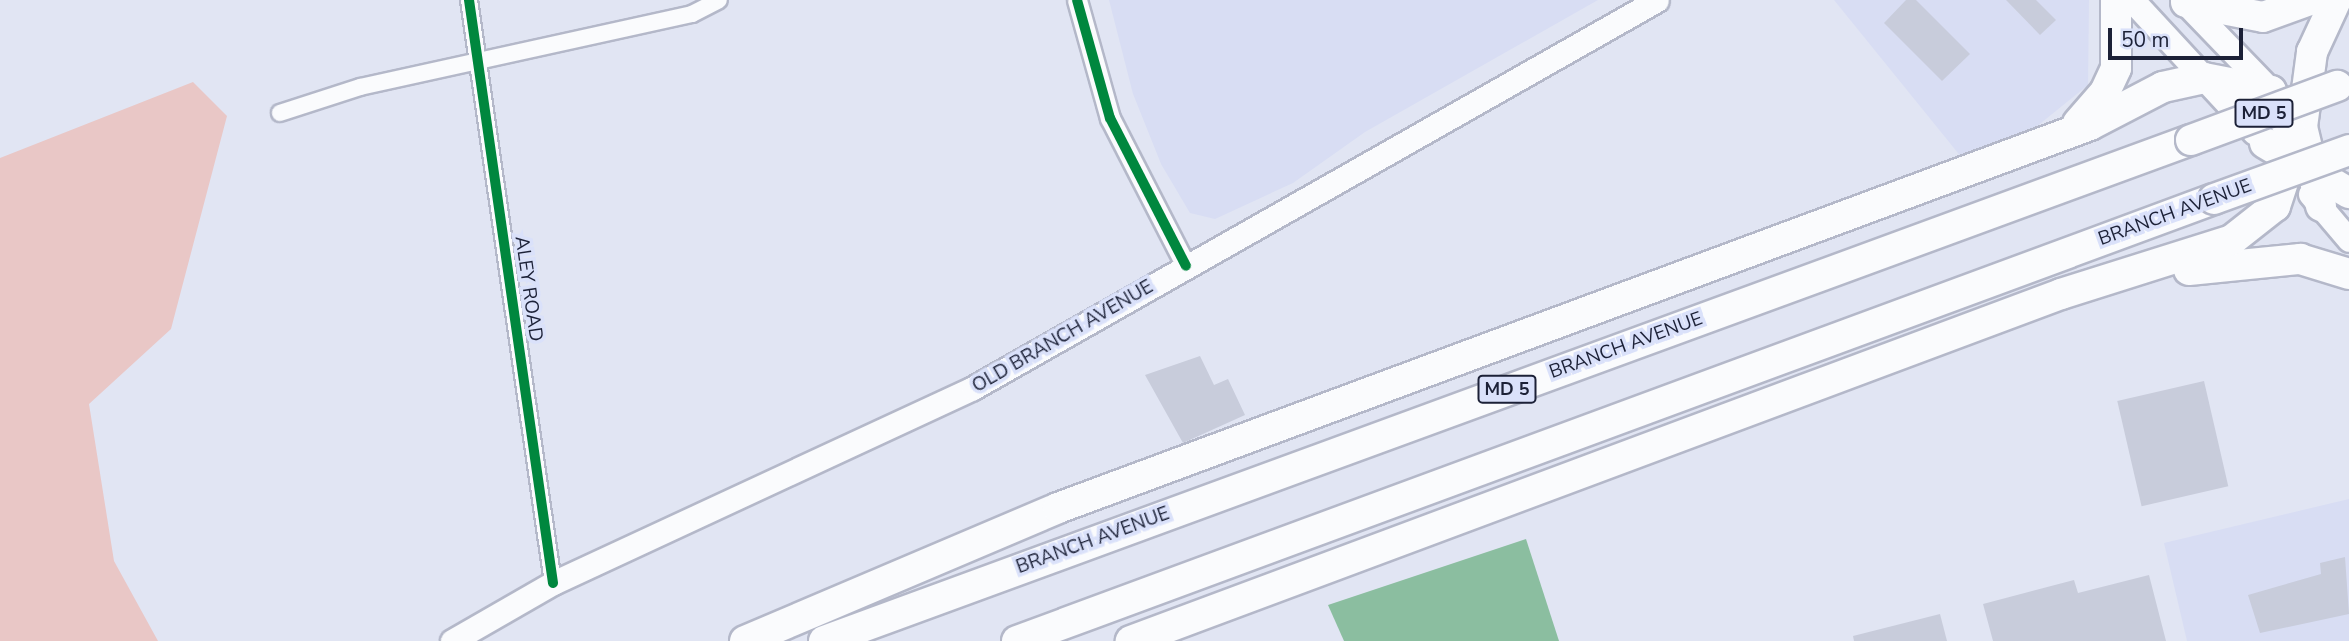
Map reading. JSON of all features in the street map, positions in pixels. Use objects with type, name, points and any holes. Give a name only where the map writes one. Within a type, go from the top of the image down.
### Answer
[{"type":"highway","points":[[2069,132],[2105,92],[2116,68],[2116,0]]},
{"type":"highway","points":[[2185,1],[2263,17],[2310,0]]},
{"type":"highway","points":[[1131,641],[2008,313],[2232,240],[2275,206],[2296,166],[2312,52],[2336,0]]},
{"type":"highway","points":[[745,641],[992,534],[1240,438],[2069,132],[2163,88],[2204,78],[2271,92],[2290,131],[2296,166],[2321,206]]},
{"type":"highway","name":"BRANCH AVENUE","points":[[824,641],[2343,84]]},
{"type":"highway","points":[[2265,144],[2296,166],[2349,193]]},
{"type":"highway","name":"BRANCH AVENUE","points":[[1017,641],[2349,150]]},
{"type":"highway","points":[[2008,313],[2218,265],[2300,260],[2349,274]]},
{"type":"main road","name":"OLD BRANCH AVENUE","points":[[452,641],[553,583],[937,407],[1657,0]]},
{"type":"main road","points":[[2132,0],[2265,144]]},
{"type":"main road","points":[[2185,1],[2349,179]]},
{"type":"main road","points":[[2321,206],[2349,240]]},
{"type":"street","name":"ALEY ROAD","points":[[469,0],[553,583]]},
{"type":"street","points":[[280,113],[360,88],[692,15],[719,0]]},
{"type":"street","points":[[1077,0],[1110,118],[1186,266]]},
{"type":"shaded area","points":[[1109,0],[1598,0],[1365,132],[1293,183],[1215,219],[1190,213],[1161,164],[1133,94]]},
{"type":"shaded area","points":[[1834,0],[2089,0],[2088,85],[2031,131],[1962,158]]},
{"type":"shaded area","points":[[193,82],[227,116],[171,329],[89,404],[114,561],[158,641],[0,641],[0,158]]},
{"type":"shaded area","points":[[2349,499],[2349,641],[2187,641],[2164,543]]},
{"type":"shaded area","points":[[1526,539],[1559,641],[1344,641],[1328,605]]},
{"type":"building","points":[[1906,0],[1916,0],[1970,54],[1942,81],[1884,23]]},
{"type":"building","points":[[2006,0],[2036,0],[2056,20],[2040,35]]},
{"type":"building","points":[[1200,356],[1214,385],[1228,379],[1245,415],[1183,443],[1145,375]]},
{"type":"building","points":[[2204,381],[2228,486],[2142,506],[2117,401]]},
{"type":"building","points":[[2345,557],[2349,614],[2260,633],[2248,595],[2321,574],[2320,563]]},
{"type":"building","points":[[2149,575],[2166,641],[1993,641],[1983,604],[2074,580],[2078,593]]},
{"type":"building","points":[[1940,614],[1947,641],[1854,641],[1853,636]]},
{"type":"cycle path","points":[[469,0],[553,583]]},
{"type":"cycle path","points":[[1077,0],[1110,118],[1186,266]]}]
